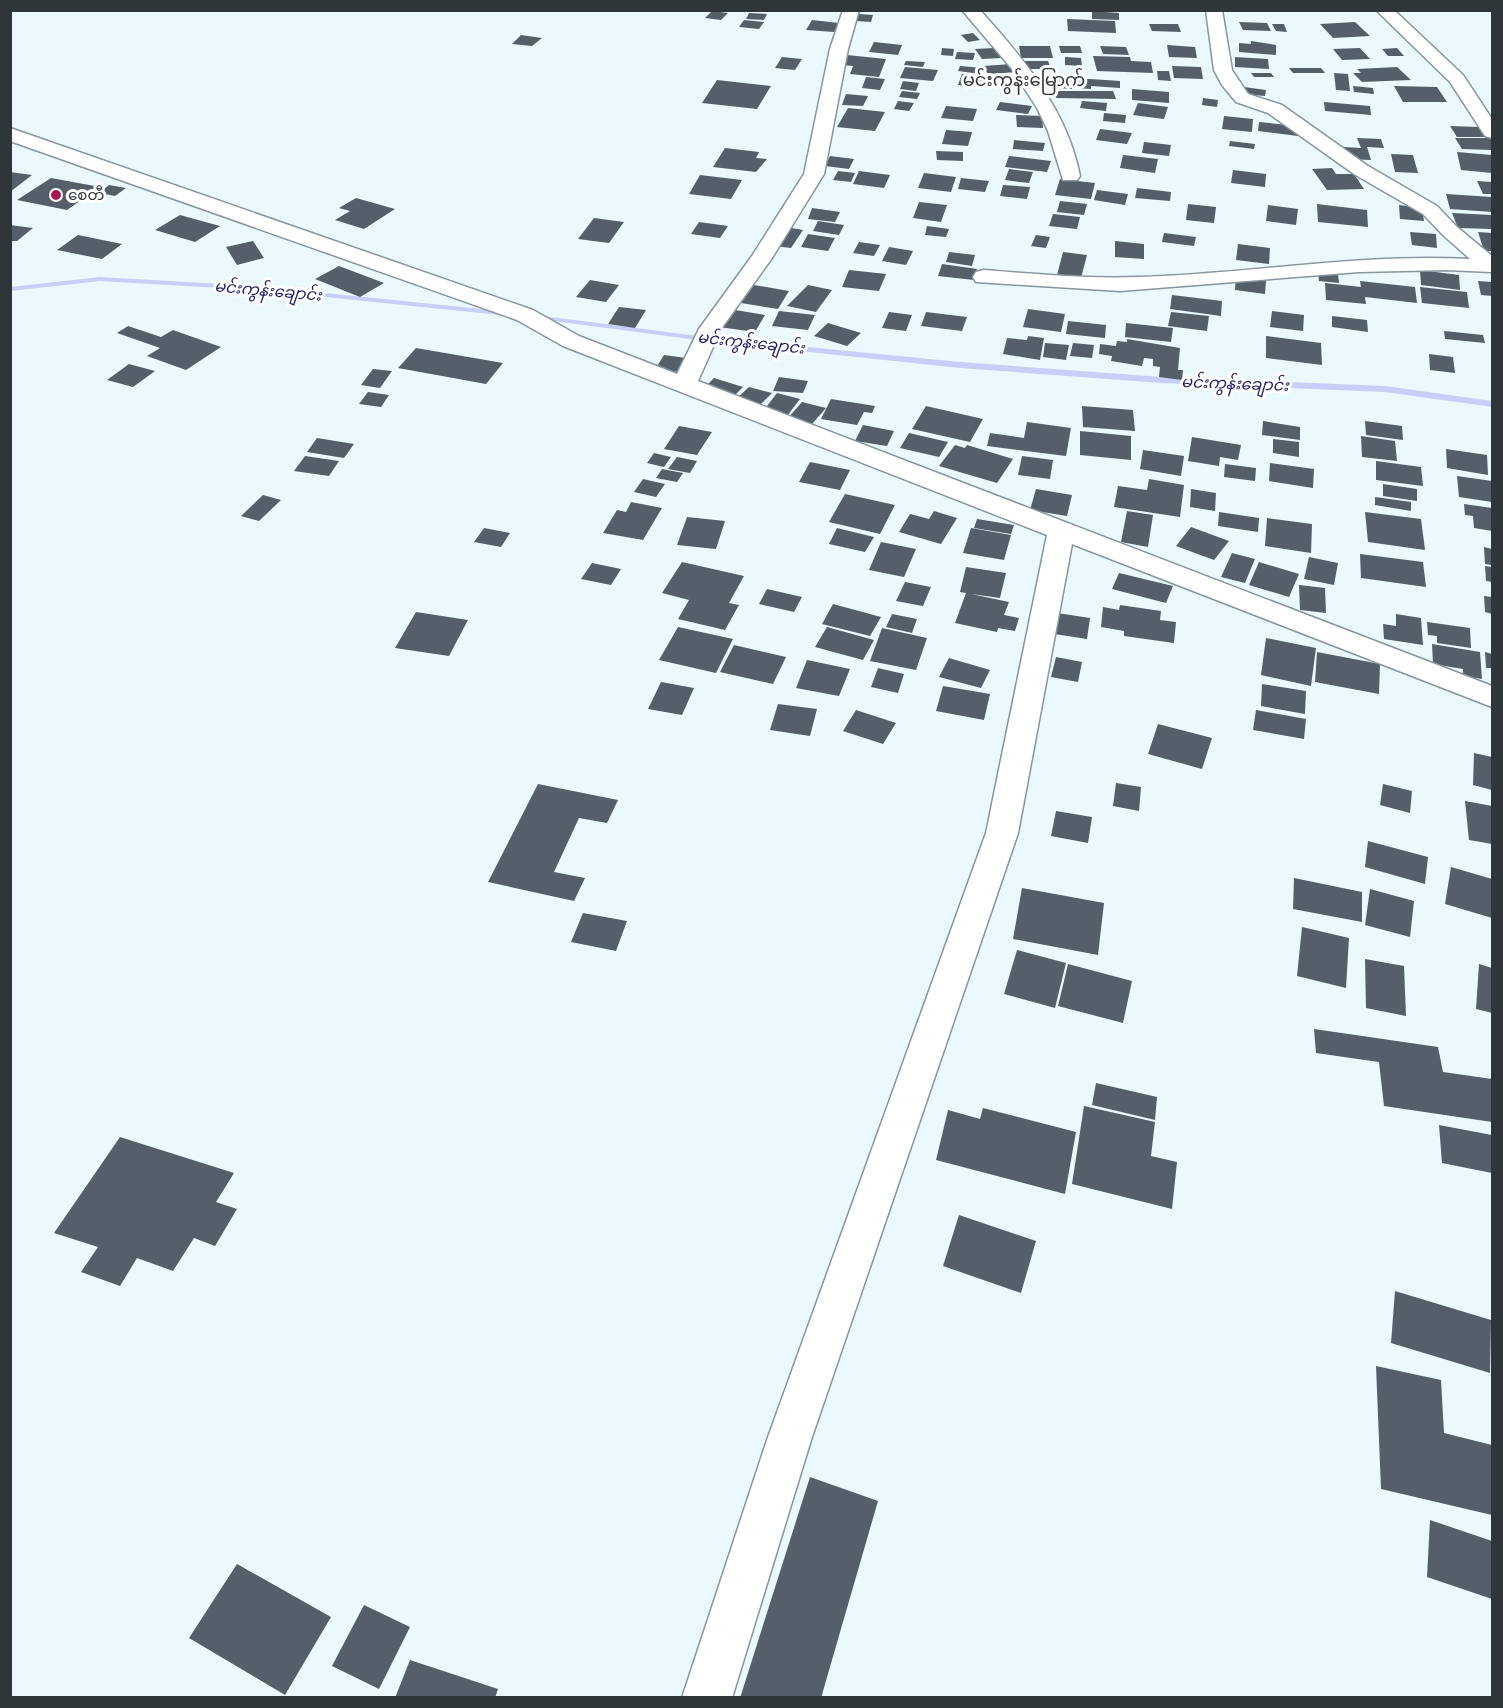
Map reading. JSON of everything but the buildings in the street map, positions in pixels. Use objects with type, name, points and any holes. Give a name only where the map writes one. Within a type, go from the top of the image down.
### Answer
[{"type":"street","points":[[684,385],[710,329],[761,258],[814,174],[839,49],[851,10]]},
{"type":"street","points":[[970,10],[1000,42],[1047,109],[1068,155],[1070,176]]},
{"type":"street","points":[[1214,10],[1223,70],[1231,86],[1242,98],[1275,109],[1361,170],[1430,210],[1491,266]]},
{"type":"street","points":[[1384,10],[1457,79],[1492,132]]},
{"type":"street","points":[[10,134],[525,315],[571,341],[1492,696]]},
{"type":"street","points":[[984,277],[1139,284],[1352,265],[1449,263],[1491,266]]},
{"type":"street","points":[[707,1698],[789,1440],[1002,834],[1061,530]]},
{"type":"waterway","name":"မင်းကွန်းချောင်း","points":[[10,289],[100,279],[257,288],[511,314]]},
{"type":"waterway","name":"မင်းကွန်းချောင်း","points":[[531,316],[705,339],[960,365],[1162,380],[1385,389],[1492,404]]},
{"type":"place","name":"စေတီ","points":[[56,195]]},
{"type":"district","name":"မင်းကွန်းမြောက်","points":[[1024,80]]}]
